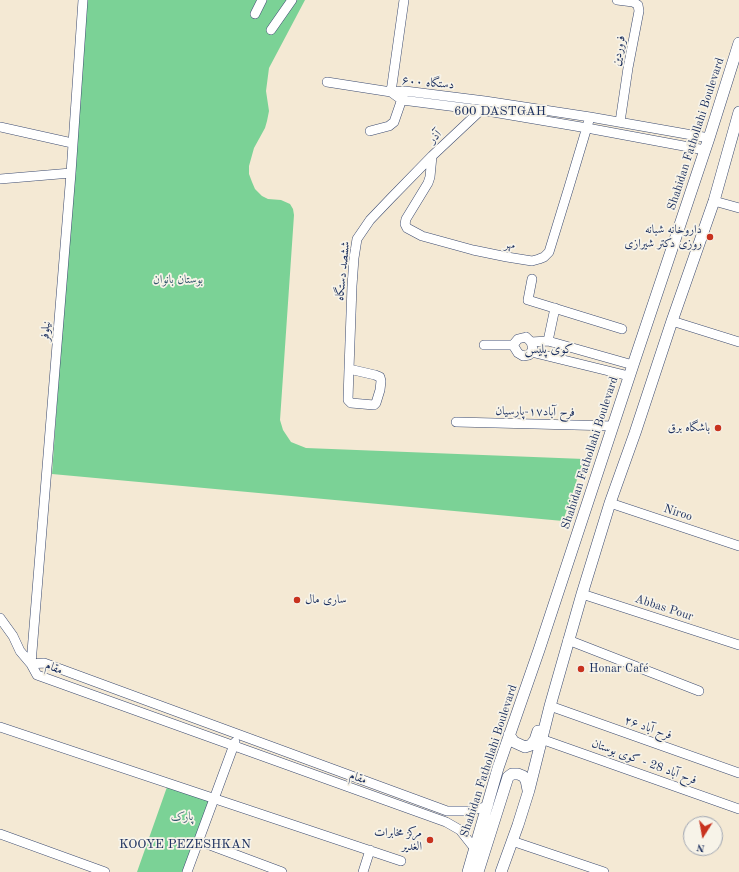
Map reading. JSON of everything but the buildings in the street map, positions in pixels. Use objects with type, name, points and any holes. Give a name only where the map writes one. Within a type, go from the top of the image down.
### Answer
[{"type":"main road","name":"Shahidan Fathollahi Boulevard","points":[[468,872],[498,768],[539,650],[709,138],[739,43]]},
{"type":"main road","points":[[501,872],[529,790],[541,739],[568,640],[610,503],[714,201],[738,119]]},
{"type":"main road","points":[[510,735],[514,742],[525,747],[531,745],[536,740],[553,684],[559,674]]},
{"type":"main road","points":[[478,872],[508,777],[512,774],[523,776],[529,790]]},
{"type":"street","name":"نیلوفر","points":[[31,664],[83,0]]},
{"type":"street","points":[[255,14],[262,0]]},
{"type":"street","points":[[271,30],[292,0]]},
{"type":"street","points":[[327,82],[390,92],[404,0]]},
{"type":"street","name":"فروردین","points":[[617,0],[633,2],[638,5],[639,11],[628,68],[620,122]]},
{"type":"street","points":[[370,131],[389,126],[394,122],[405,90]]},
{"type":"street","name":"۶۰۰ دستگاه","points":[[390,92],[405,90],[485,101],[590,117],[709,138]]},
{"type":"street","name":"۶۰۰ دستگاه","points":[[390,92],[402,100],[481,110],[705,150]]},
{"type":"street","name":"آذر","points":[[432,156],[481,110],[485,101]]},
{"type":"street","name":"مهر","points":[[432,156],[428,183],[406,219],[405,224],[407,228],[422,236],[473,250],[532,261],[544,257],[549,252],[590,117]]},
{"type":"street","points":[[0,127],[72,143]]},
{"type":"street","name":"ششصد دستگاه","points":[[349,369],[380,377],[381,385],[378,401],[374,405],[351,402],[348,400],[349,369],[353,265],[357,239],[370,220],[432,156]]},
{"type":"street","points":[[0,179],[70,173]]},
{"type":"street","points":[[714,201],[739,208]]},
{"type":"street","points":[[532,279],[528,300],[622,329]]},
{"type":"street","points":[[548,342],[555,308]]},
{"type":"street","points":[[672,321],[739,342]]},
{"type":"street","points":[[526,336],[531,342],[533,349],[529,355],[523,356],[518,353],[513,345],[518,339],[526,336]]},
{"type":"street","points":[[531,342],[548,342],[633,365]]},
{"type":"street","points":[[484,345],[513,345]]},
{"type":"street","points":[[531,352],[629,376]]},
{"type":"street","name":"فرح آباد۱۷-پارسیان","points":[[456,422],[613,426]]},
{"type":"street","name":"Niroo","points":[[610,503],[739,546]]},
{"type":"street","name":"Abbas Pour","points":[[582,594],[739,645]]},
{"type":"street","points":[[0,618],[13,636],[20,651],[31,664]]},
{"type":"street","points":[[568,640],[698,691]]},
{"type":"street","name":"مقام","points":[[475,849],[460,830],[446,822],[37,675],[31,664],[44,663],[447,811],[470,811],[488,806]]},
{"type":"street","name":"فرح آباد ۲۶","points":[[550,706],[739,773]]},
{"type":"street","points":[[0,727],[401,861]]},
{"type":"street","points":[[187,872],[237,735]]},
{"type":"street","name":"فرح آباد 28 - کوی بوستان","points":[[541,739],[739,809]]},
{"type":"street","points":[[0,834],[105,872]]},
{"type":"street","points":[[199,841],[282,872]]},
{"type":"street","points":[[512,841],[604,872]]},
{"type":"street","points":[[363,872],[370,850]]},
{"type":"green space","name":"بوستان بانوان","points":[[85,0],[305,0],[269,68],[266,91],[269,111],[267,121],[265,128],[254,148],[249,166],[249,174],[255,189],[262,196],[268,199],[281,200],[290,204],[294,215],[280,420],[283,430],[291,442],[306,448],[584,459],[563,521],[52,474]]},
{"type":"green space","name":"پارک","points":[[167,787],[213,802],[187,872],[137,872]]},
{"type":"place","name":"داروخانه شبانه روزی دکتر شیرازی","points":[[710,237]]},
{"type":"place","name":"باشگاه برق","points":[[718,428]]},
{"type":"place","name":"ساری مال","points":[[297,600]]},
{"type":"place","name":"Honar Café","points":[[581,669]]},
{"type":"place","name":"مرکز مخابرات الغدیر","points":[[430,840]]},
{"type":"district","name":"600 DASTGAH","points":[[500,112]]},
{"type":"district","name":"کوی پلیس","points":[[549,350]]},
{"type":"district","name":"KOOYE PEZESHKAN","points":[[185,845]]}]
